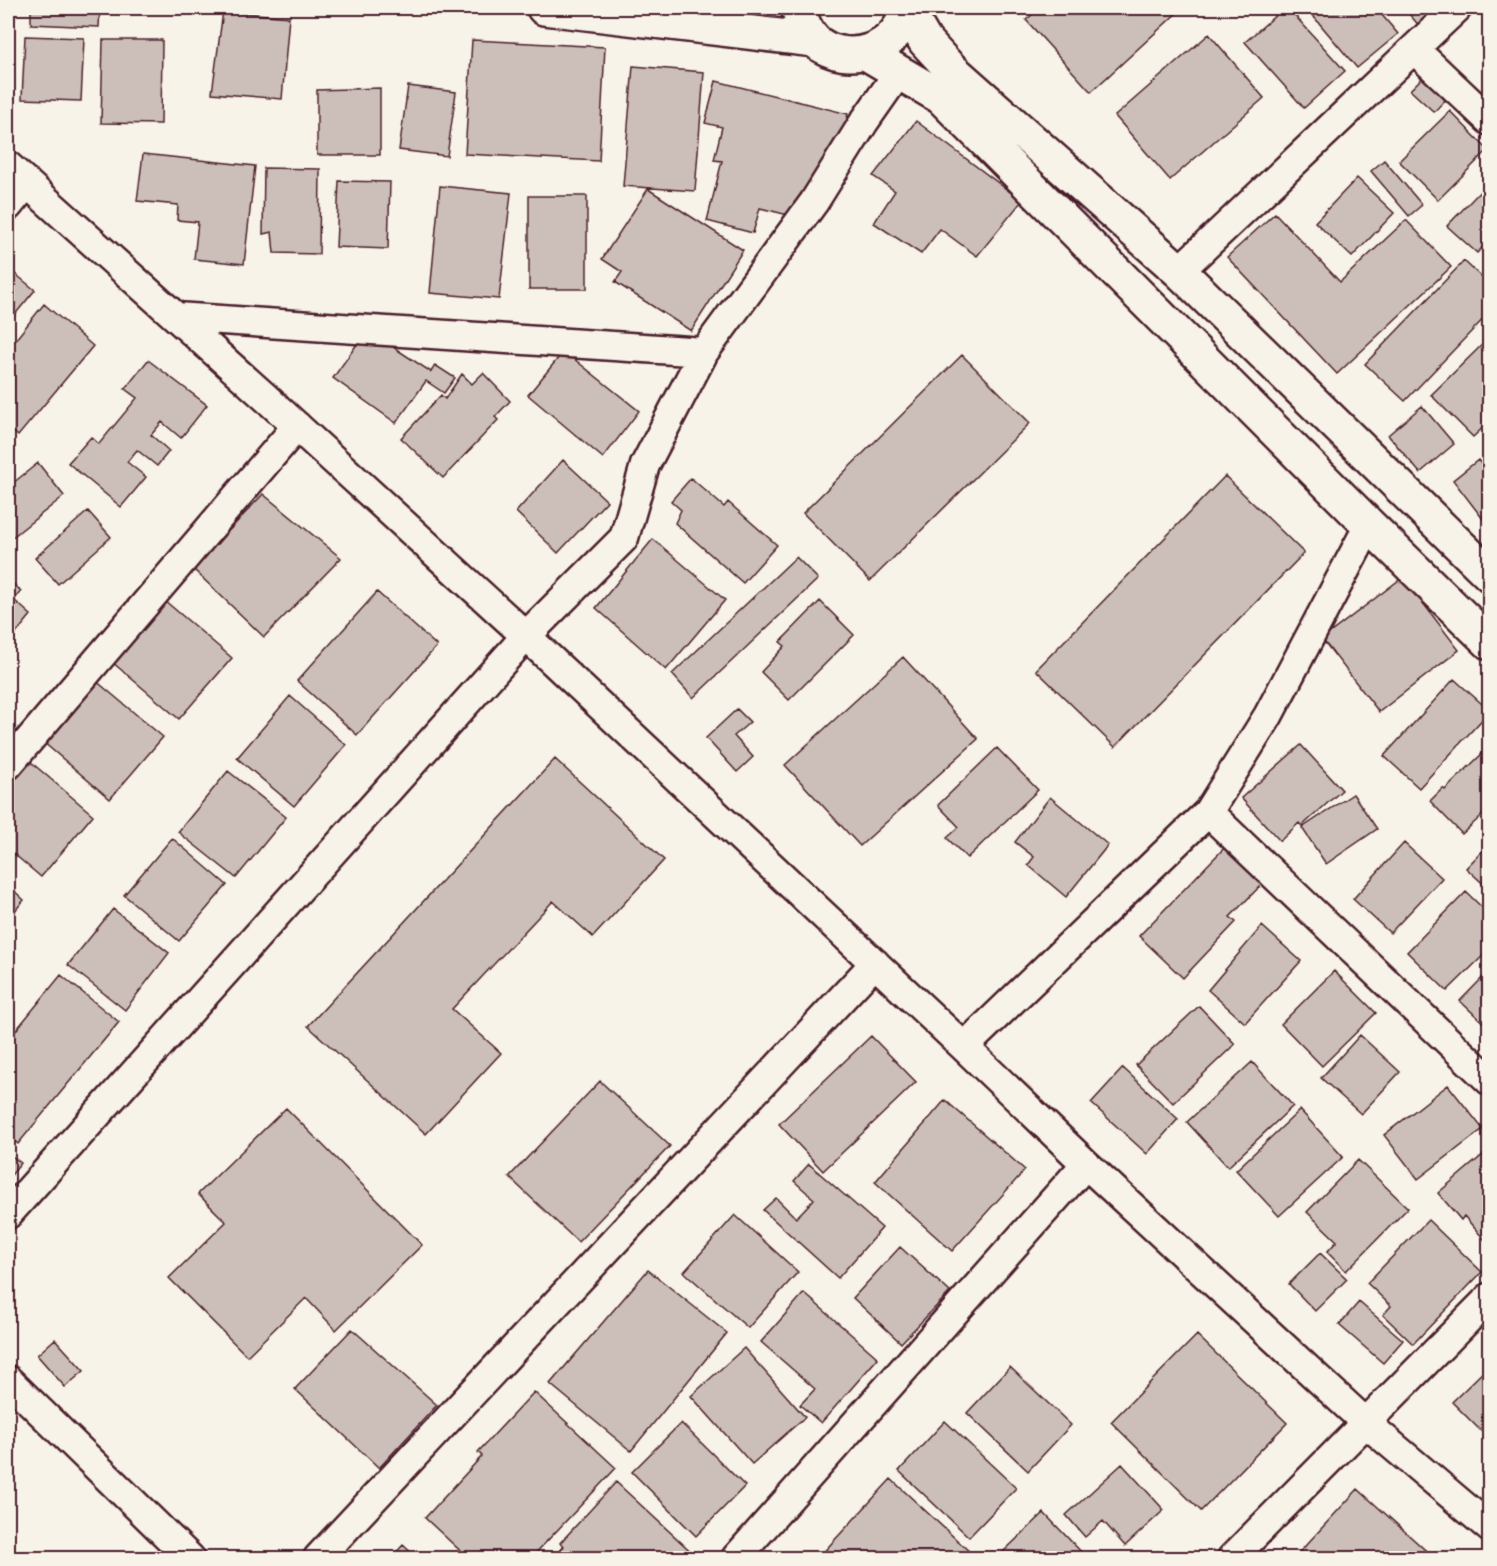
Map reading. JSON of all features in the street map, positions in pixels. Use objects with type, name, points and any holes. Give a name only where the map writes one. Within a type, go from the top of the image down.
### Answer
[{"type":"street","points":[[544,8],[814,40]]},
{"type":"street","points":[[798,8],[801,21],[814,40],[831,51],[850,55],[866,53],[883,46],[900,29],[908,9]]},
{"type":"street","points":[[1179,271],[1457,8]]},
{"type":"street","points":[[908,9],[925,42],[948,66],[1179,271],[1490,576]]},
{"type":"street","points":[[1414,49],[1490,121]]},
{"type":"street","points":[[866,53],[941,97],[1490,643]]},
{"type":"street","points":[[8,1214],[526,636],[624,538],[645,465],[704,352],[814,201],[899,72]]},
{"type":"street","points":[[8,206],[17,174],[526,636],[1086,1164],[1366,1423],[1490,1528]]},
{"type":"street","points":[[176,317],[704,352]]},
{"type":"street","points":[[8,765],[297,426]]},
{"type":"street","points":[[964,1047],[1208,812],[1268,716],[1369,525]]},
{"type":"street","points":[[1208,812],[1490,1081]]},
{"type":"street","points":[[318,1558],[875,963]]},
{"type":"street","points":[[736,1558],[1086,1164]]},
{"type":"street","points":[[1232,1558],[1490,1297]]},
{"type":"street","points":[[8,1380],[190,1558]]},
{"type":"building","points":[[8,8],[12,8],[10,42],[8,42]]},
{"type":"building","points":[[31,8],[100,8],[99,27],[31,24]]},
{"type":"building","points":[[1040,8],[1175,8],[1179,11],[1091,92],[1026,20]]},
{"type":"building","points":[[1284,8],[1288,8],[1345,71],[1304,108],[1245,42]]},
{"type":"building","points":[[1313,8],[1376,8],[1398,34],[1357,68],[1309,11]]},
{"type":"building","points":[[1404,8],[1446,8],[1421,28]]},
{"type":"building","points":[[223,11],[289,17],[282,99],[212,93]]},
{"type":"building","points":[[1209,34],[1264,98],[1170,180],[1115,116]]},
{"type":"building","points":[[25,36],[84,38],[81,101],[22,99]]},
{"type":"building","points":[[103,40],[162,40],[161,124],[101,123]]},
{"type":"building","points":[[472,40],[605,47],[599,161],[465,154]]},
{"type":"building","points":[[633,66],[704,72],[695,191],[623,186]]},
{"type":"building","points":[[1423,77],[1446,99],[1434,112],[1410,90]]},
{"type":"building","points":[[716,81],[848,114],[838,154],[796,217],[760,208],[753,233],[707,221],[722,161],[714,160],[722,127],[705,123]]},
{"type":"building","points":[[408,86],[456,92],[447,156],[399,150]]},
{"type":"building","points":[[380,88],[380,155],[317,155],[317,90]]},
{"type":"building","points":[[1450,111],[1488,150],[1438,200],[1399,161]]},
{"type":"building","points":[[916,121],[1022,201],[977,256],[940,229],[921,254],[874,223],[895,191],[873,176]]},
{"type":"building","points":[[143,154],[255,166],[244,264],[194,259],[198,222],[177,220],[178,205],[137,201]]},
{"type":"building","points":[[1384,160],[1422,205],[1409,216],[1371,171]]},
{"type":"building","points":[[264,168],[320,169],[319,254],[274,253],[272,232],[263,234]]},
{"type":"building","points":[[1357,178],[1394,213],[1352,257],[1315,222]]},
{"type":"building","points":[[339,181],[390,182],[388,249],[336,247]]},
{"type":"building","points":[[1490,181],[1490,240],[1477,253],[1447,226]]},
{"type":"building","points":[[440,186],[511,193],[499,299],[430,293]]},
{"type":"building","points":[[648,189],[743,250],[691,331],[615,282],[622,272],[602,259]]},
{"type":"building","points":[[529,196],[587,196],[587,289],[529,289]]},
{"type":"building","points":[[1275,213],[1340,282],[1406,220],[1451,267],[1337,374],[1227,257]]},
{"type":"building","points":[[1464,261],[1490,285],[1490,312],[1405,401],[1365,364]]},
{"type":"building","points":[[8,268],[35,290],[8,323]]},
{"type":"building","points":[[44,304],[93,346],[18,436],[8,427],[8,349]]},
{"type":"building","points":[[367,330],[431,372],[435,365],[455,378],[444,393],[426,381],[396,423],[333,378]]},
{"type":"building","points":[[1490,337],[1490,421],[1473,437],[1431,395]]},
{"type":"building","points":[[564,351],[639,411],[603,458],[528,395]]},
{"type":"building","points":[[962,355],[1030,423],[870,581],[803,513]]},
{"type":"building","points":[[148,360],[207,405],[181,438],[162,422],[151,435],[169,451],[157,466],[137,450],[127,462],[146,477],[121,507],[68,463],[91,437],[99,444],[137,398],[125,389]]},
{"type":"building","points":[[483,373],[510,401],[495,417],[498,420],[443,478],[401,438],[441,395],[445,399],[462,374],[472,384]]},
{"type":"building","points":[[1422,406],[1454,444],[1420,473],[1388,435]]},
{"type":"building","points":[[563,460],[607,501],[558,553],[516,512]]},
{"type":"building","points":[[1478,460],[1490,475],[1490,514],[1483,519],[1453,480]]},
{"type":"building","points":[[38,463],[64,496],[10,539],[8,536],[8,487]]},
{"type":"building","points":[[1225,476],[1304,553],[1115,747],[1036,670]]},
{"type":"building","points":[[691,478],[724,507],[728,502],[777,545],[743,583],[675,523],[681,510],[671,501]]},
{"type":"building","points":[[263,494],[341,558],[264,637],[193,569]]},
{"type":"building","points":[[88,511],[111,537],[58,584],[35,558]]},
{"type":"building","points":[[653,539],[725,600],[666,670],[596,608]]},
{"type":"building","points":[[796,557],[818,579],[693,698],[672,674]]},
{"type":"building","points":[[1403,577],[1459,650],[1379,712],[1322,639]]},
{"type":"building","points":[[8,579],[21,591],[14,600],[31,615],[8,643]]},
{"type":"building","points":[[377,592],[437,646],[357,735],[297,681]]},
{"type":"building","points":[[164,600],[232,658],[179,719],[112,662]]},
{"type":"building","points":[[820,601],[854,635],[789,700],[761,672],[785,646],[780,642]]},
{"type":"building","points":[[903,657],[978,739],[860,846],[785,765]]},
{"type":"building","points":[[1454,679],[1490,711],[1419,788],[1384,756]]},
{"type":"building","points":[[95,680],[163,737],[110,799],[43,742]]},
{"type":"building","points":[[290,696],[346,745],[294,806],[237,758]]},
{"type":"building","points":[[737,709],[750,722],[734,736],[753,757],[737,772],[706,738]]},
{"type":"building","points":[[1301,745],[1342,790],[1302,826],[1299,823],[1280,841],[1241,798]]},
{"type":"building","points":[[1490,746],[1490,808],[1462,834],[1430,801],[1443,788],[1445,790]]},
{"type":"building","points":[[997,748],[1038,790],[967,858],[947,838],[959,827],[938,805]]},
{"type":"building","points":[[26,758],[93,815],[41,877],[8,849],[8,780]]},
{"type":"building","points":[[555,759],[664,860],[593,937],[553,901],[452,1009],[501,1053],[426,1134],[308,1026]]},
{"type":"building","points":[[228,771],[286,817],[236,878],[178,832]]},
{"type":"building","points":[[1353,794],[1377,829],[1326,864],[1302,828]]},
{"type":"building","points":[[1050,797],[1108,845],[1066,897],[1028,865],[1034,857],[1015,842]]},
{"type":"building","points":[[172,838],[227,885],[179,941],[124,895]]},
{"type":"building","points":[[1404,843],[1442,878],[1390,933],[1353,899]]},
{"type":"building","points":[[1490,843],[1490,890],[1466,868]]},
{"type":"building","points":[[1225,847],[1263,883],[1230,917],[1236,922],[1183,978],[1139,936]]},
{"type":"building","points":[[8,885],[24,900],[8,919]]},
{"type":"building","points":[[1466,892],[1490,915],[1490,949],[1447,991],[1407,952]]},
{"type":"building","points":[[113,909],[169,953],[125,1010],[68,965]]},
{"type":"building","points":[[1262,926],[1301,961],[1245,1023],[1208,990]]},
{"type":"building","points":[[1490,970],[1490,1029],[1460,1001]]},
{"type":"building","points":[[1334,971],[1376,1013],[1322,1066],[1281,1024]]},
{"type":"building","points":[[61,975],[119,1022],[18,1144],[8,1135],[8,1040]]},
{"type":"building","points":[[1199,1006],[1235,1044],[1173,1103],[1136,1065]]},
{"type":"building","points":[[1360,1035],[1400,1072],[1361,1114],[1321,1078]]},
{"type":"building","points":[[871,1036],[916,1082],[823,1171],[779,1124]]},
{"type":"building","points":[[1252,1062],[1293,1106],[1228,1167],[1187,1122]]},
{"type":"building","points":[[1123,1068],[1178,1119],[1147,1154],[1091,1103]]},
{"type":"building","points":[[600,1081],[670,1146],[578,1242],[509,1177]]},
{"type":"building","points":[[1448,1085],[1483,1129],[1418,1179],[1384,1135]]},
{"type":"building","points":[[945,1100],[1025,1170],[952,1251],[875,1182]]},
{"type":"building","points":[[286,1108],[422,1245],[336,1330],[306,1298],[247,1356],[169,1278],[226,1222],[198,1194]]},
{"type":"building","points":[[1300,1110],[1343,1157],[1279,1216],[1236,1170]]},
{"type":"building","points":[[1490,1152],[1490,1246],[1464,1216],[1461,1220],[1438,1193],[1484,1154],[1485,1156]]},
{"type":"building","points":[[8,1153],[21,1163],[8,1179]]},
{"type":"building","points":[[1358,1160],[1408,1208],[1346,1271],[1327,1252],[1337,1241],[1307,1212]]},
{"type":"building","points":[[809,1164],[882,1228],[838,1278],[763,1210],[776,1198],[796,1218],[814,1199],[794,1181]]},
{"type":"building","points":[[735,1215],[798,1272],[748,1328],[684,1272]]},
{"type":"building","points":[[1428,1220],[1482,1272],[1413,1344],[1383,1315],[1391,1306],[1367,1283]]},
{"type":"building","points":[[900,1247],[950,1292],[901,1343],[853,1298]]},
{"type":"building","points":[[1320,1253],[1347,1279],[1315,1311],[1289,1284]]},
{"type":"building","points":[[648,1270],[727,1333],[631,1451],[550,1384]]},
{"type":"building","points":[[804,1293],[878,1358],[821,1423],[800,1405],[815,1389],[761,1342]]},
{"type":"building","points":[[1359,1302],[1403,1340],[1383,1363],[1339,1325]]},
{"type":"building","points":[[352,1329],[437,1405],[379,1468],[295,1389]]},
{"type":"building","points":[[1197,1335],[1287,1423],[1201,1511],[1111,1422]]},
{"type":"building","points":[[55,1339],[84,1371],[65,1387],[37,1355]]},
{"type":"building","points":[[744,1348],[805,1417],[752,1464],[691,1396]]},
{"type":"building","points":[[1490,1365],[1490,1440],[1452,1402]]},
{"type":"building","points":[[1010,1367],[1071,1425],[1028,1471],[967,1413]]},
{"type":"building","points":[[534,1392],[616,1468],[531,1558],[468,1558],[425,1518],[482,1456],[478,1452]]},
{"type":"building","points":[[945,1421],[1016,1488],[969,1537],[899,1471]]},
{"type":"building","points":[[681,1423],[745,1486],[696,1536],[632,1472]]},
{"type":"building","points":[[1122,1464],[1164,1510],[1125,1546],[1103,1521],[1085,1537],[1066,1515]]},
{"type":"building","points":[[891,1479],[971,1553],[966,1558],[818,1558]]},
{"type":"building","points":[[616,1482],[698,1558],[553,1558],[564,1546],[560,1543]]},
{"type":"building","points":[[1358,1489],[1434,1558],[1294,1558]]},
{"type":"building","points":[[1044,1513],[1087,1558],[1009,1558],[1003,1552]]},
{"type":"building","points":[[403,1545],[417,1558],[391,1558]]}]
